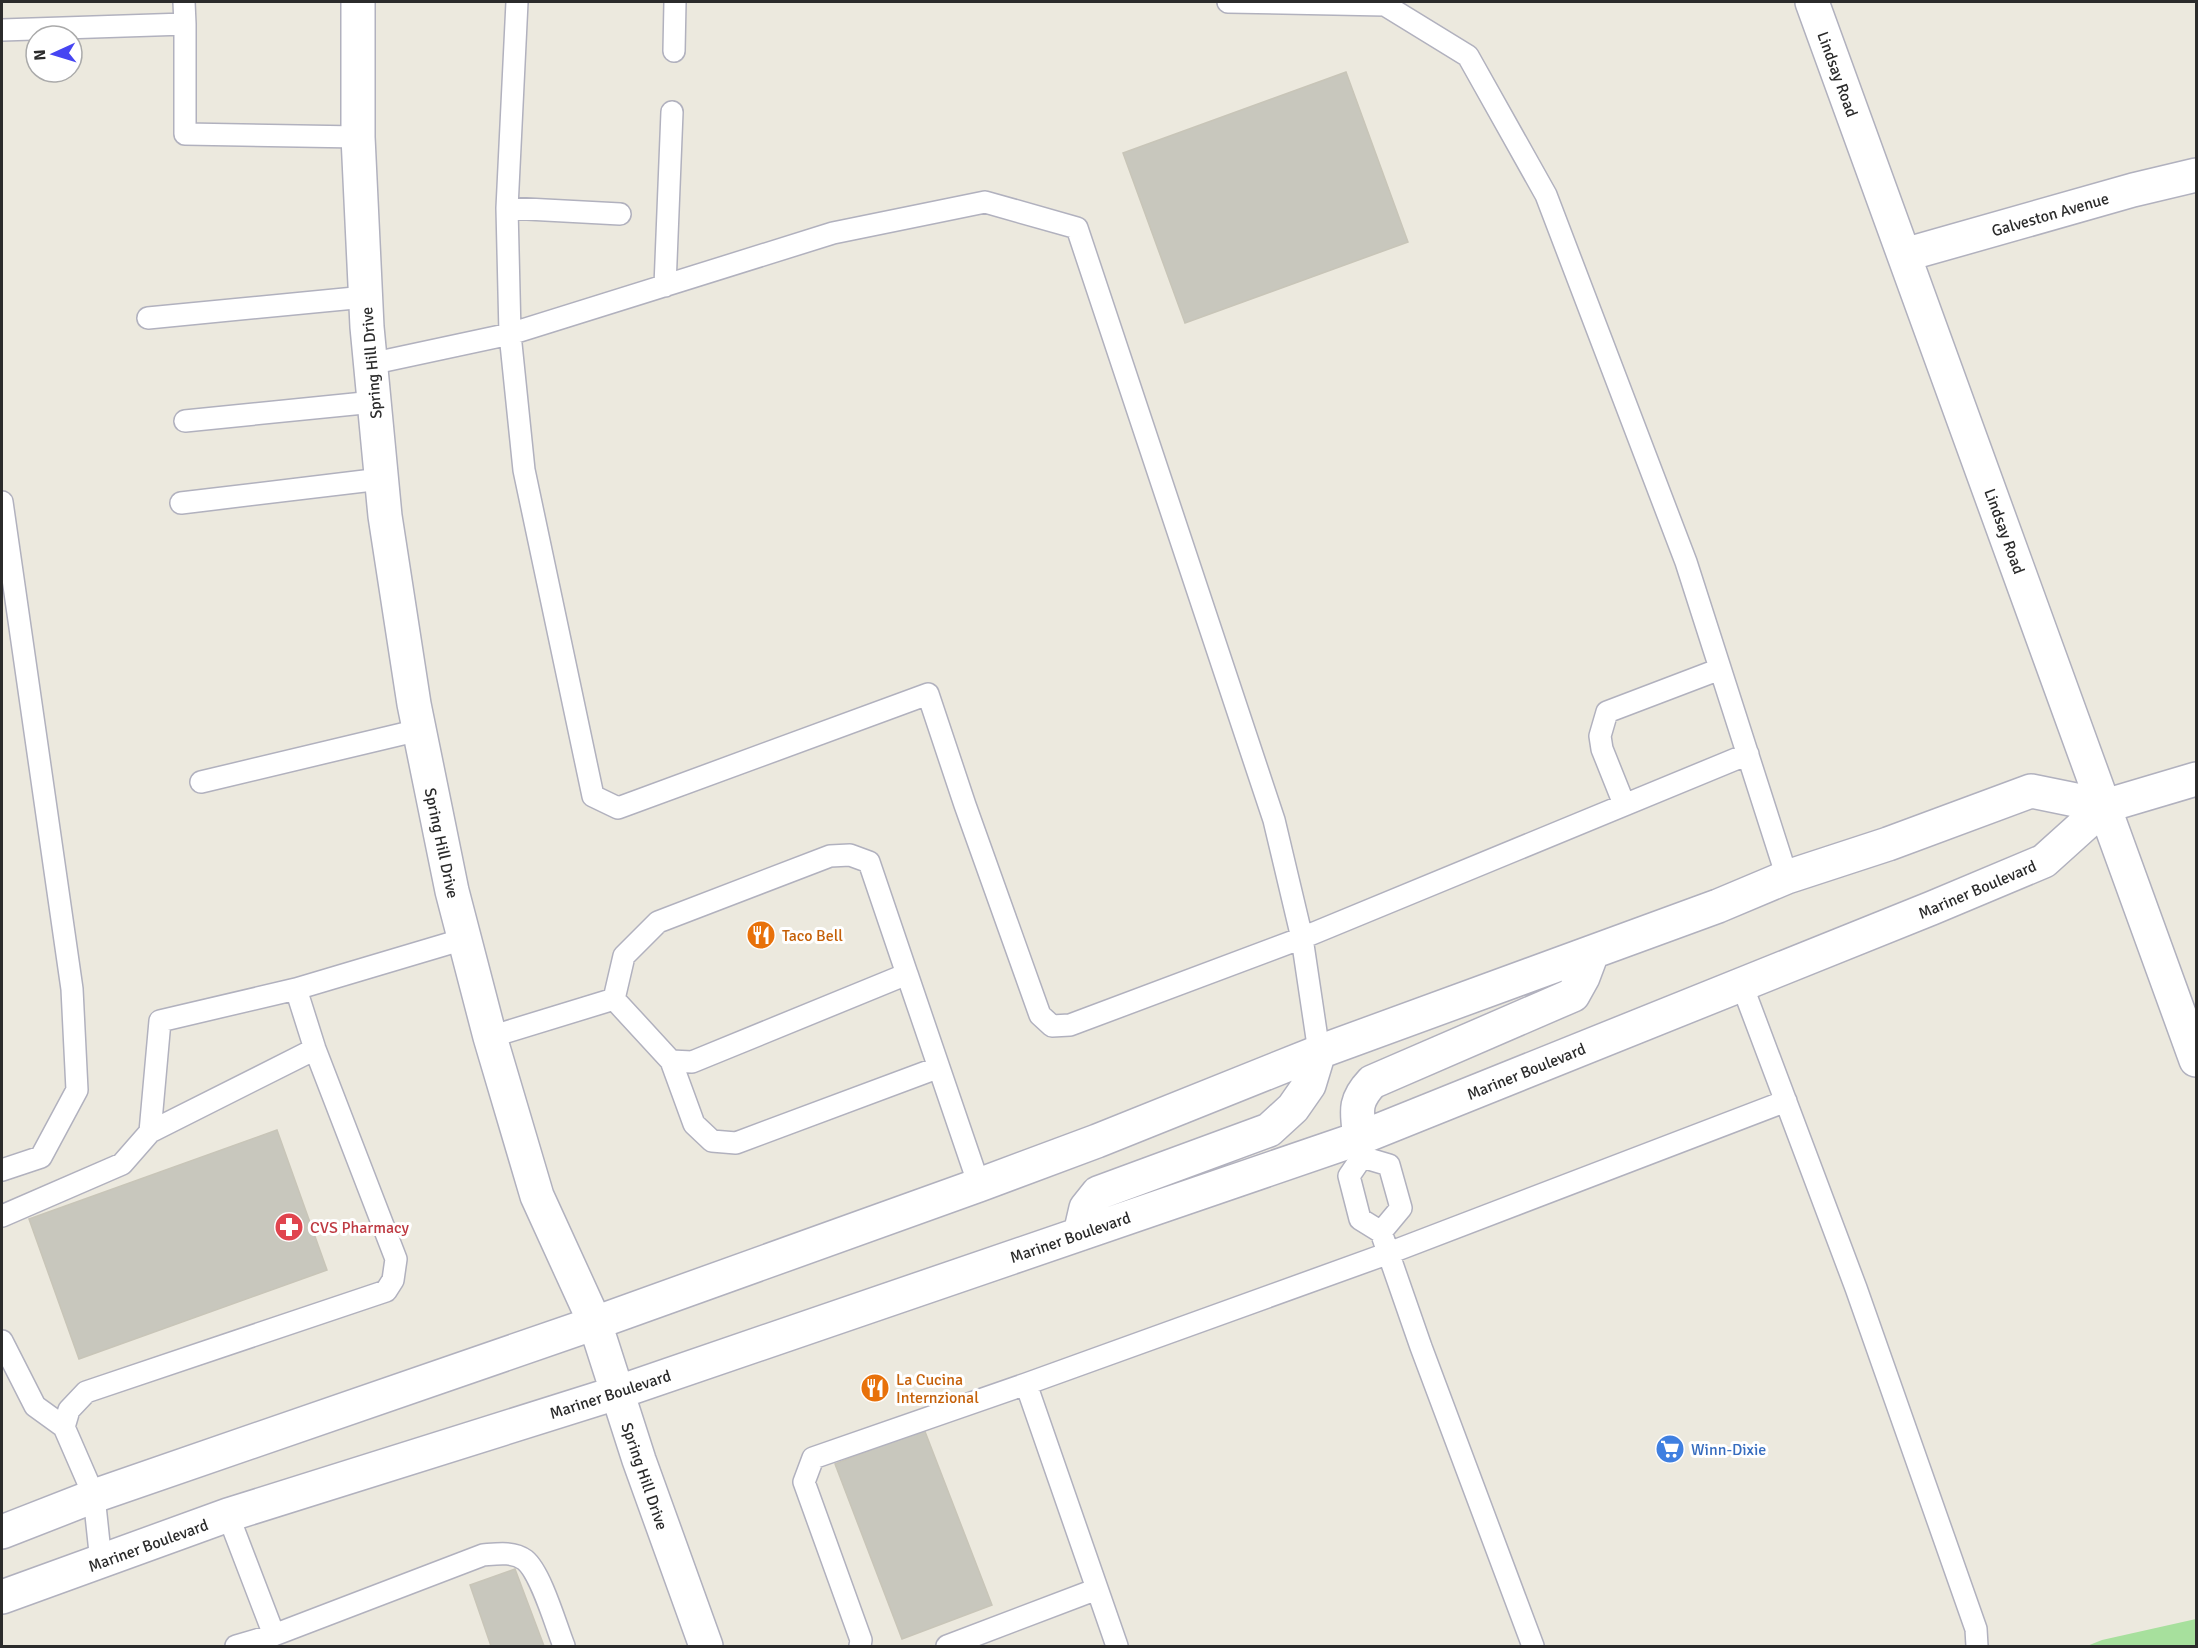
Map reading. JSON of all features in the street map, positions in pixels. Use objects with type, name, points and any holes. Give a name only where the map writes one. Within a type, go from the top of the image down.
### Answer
[{"type":"main road","name":"Spring Hill Drive","points":[[358,2],[358,137],[365,297],[381,479],[419,730],[452,891],[490,1037],[537,1196],[595,1323],[616,1393],[706,1647]]},
{"type":"main road","name":"Lindsay Road","points":[[1812,2],[2196,1060]]},
{"type":"main road","name":"Galveston Avenue","points":[[1904,255],[2133,190],[2196,175]]},
{"type":"main road","name":"Mariner Boulevard","points":[[2,1597],[228,1515],[616,1393],[1080,1234],[1361,1147],[1742,985],[2044,861],[2105,806],[2196,780]]},
{"type":"main road","name":"Mariner Boulevard","points":[[2,1532],[94,1497],[595,1323],[1098,1142],[1319,1052],[1718,906],[1787,877],[1888,844],[2031,791],[2105,806]]},
{"type":"main road","points":[[1361,1147],[1357,1108],[1362,1093],[1372,1082],[1573,995],[1592,953]]},
{"type":"main road","points":[[1080,1234],[1086,1208],[1098,1193],[1269,1130],[1293,1108],[1309,1085],[1319,1052]]},
{"type":"lane","points":[[184,2],[185,134],[358,137]]},
{"type":"lane","points":[[517,2],[507,208],[510,334],[524,470],[594,796],[618,808],[928,694],[965,806],[1040,1016],[1052,1026],[1071,1025],[1302,938],[1748,754]]},
{"type":"lane","points":[[674,51],[675,2]]},
{"type":"lane","points":[[1228,2],[1385,5],[1468,56],[1546,195],[1686,562],[1787,877]]},
{"type":"lane","points":[[2,30],[185,24]]},
{"type":"lane","points":[[665,286],[672,112]]},
{"type":"lane","points":[[370,364],[510,334],[833,234],[985,202],[1077,228],[1274,819],[1302,938],[1319,1052]]},
{"type":"lane","points":[[507,208],[620,214]]},
{"type":"lane","points":[[148,318],[365,297]]},
{"type":"lane","points":[[185,421],[374,402]]},
{"type":"lane","points":[[181,503],[381,479]]},
{"type":"lane","points":[[2,502],[72,989],[78,1090],[41,1157],[2,1170]]},
{"type":"lane","points":[[1624,804],[1602,749],[1600,736],[1607,712],[1720,669]]},
{"type":"lane","points":[[201,782],[419,730]]},
{"type":"lane","points":[[614,999],[624,956],[658,922],[830,856],[850,855],[869,862],[937,1068],[979,1185]]},
{"type":"lane","points":[[150,1132],[160,1021],[296,989],[464,939]]},
{"type":"lane","points":[[671,1061],[692,1062],[907,974]]},
{"type":"lane","points":[[1742,985],[1856,1287],[1965,1596],[1976,1629],[1977,1647]]},
{"type":"lane","points":[[64,1427],[69,1410],[86,1392],[386,1291],[393,1280],[396,1259],[315,1049],[296,989]]},
{"type":"lane","points":[[490,1037],[614,999]]},
{"type":"lane","points":[[614,999],[671,1061],[694,1124],[712,1141],[736,1143],[937,1068]]},
{"type":"lane","points":[[2,1216],[122,1164],[150,1132],[315,1049]]},
{"type":"lane","points":[[860,1647],[861,1640],[804,1482],[813,1458],[1389,1253],[1785,1101]]},
{"type":"lane","points":[[1381,1232],[1401,1208],[1389,1165],[1361,1147],[1349,1176],[1360,1219],[1381,1232],[1421,1347],[1533,1647]]},
{"type":"lane","points":[[2,1341],[35,1406],[64,1427],[94,1497],[101,1562]]},
{"type":"lane","points":[[1026,1384],[1117,1647]]},
{"type":"lane","points":[[228,1515],[274,1635]]},
{"type":"lane","points":[[236,1647],[274,1635],[483,1555],[506,1553],[524,1560],[537,1576],[564,1647]]},
{"type":"lane","points":[[947,1647],[1097,1589]]},
{"type":"green space","points":[[2196,1619],[2196,1646],[2087,1646],[2102,1640]]},
{"type":"building","points":[[1346,72],[1408,242],[1185,323],[1123,153]]},
{"type":"building","points":[[277,1130],[327,1270],[79,1359],[29,1219]]},
{"type":"building","points":[[924,1429],[992,1605],[902,1639],[835,1464]]},
{"type":"building","points":[[515,1569],[544,1646],[491,1646],[470,1585]]},
{"type":"place","name":"Taco Bell","points":[[761,935]]},
{"type":"place","name":"CVS Pharmacy","points":[[289,1227]]},
{"type":"place","name":"La Cucina Internzional","points":[[875,1388]]},
{"type":"place","name":"Winn-Dixie","points":[[1670,1449]]}]
